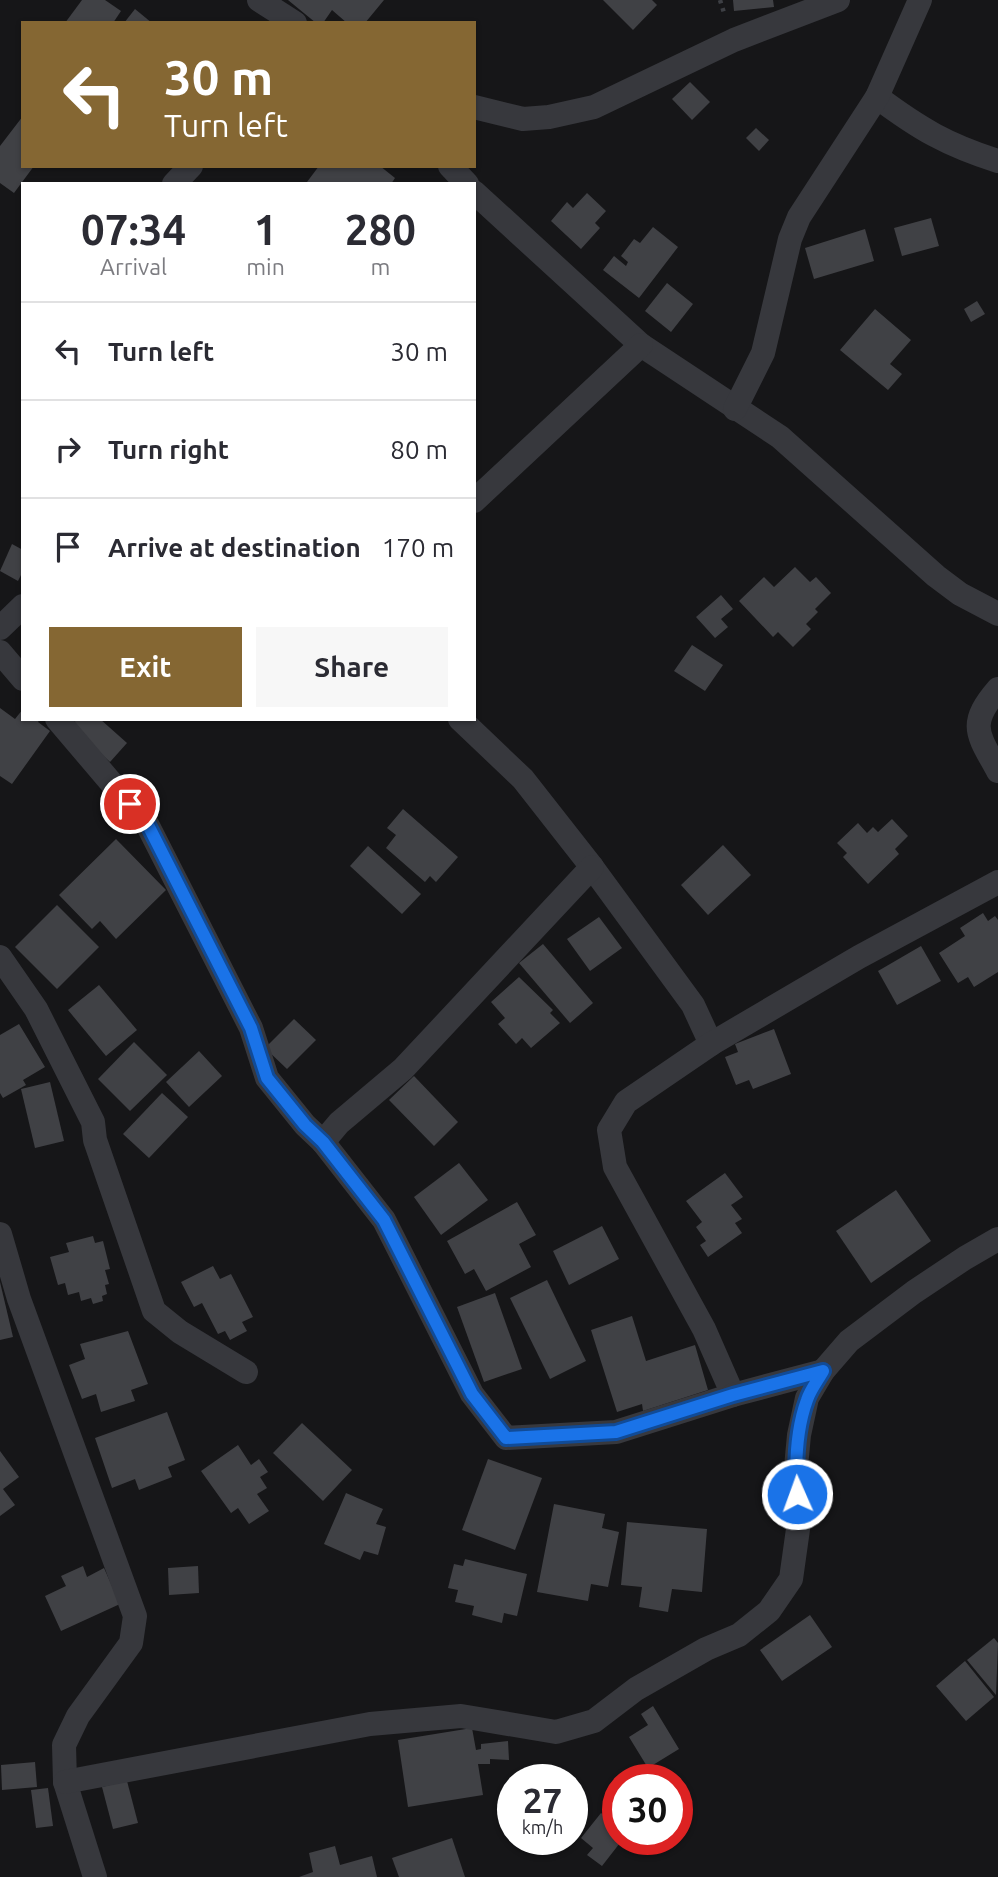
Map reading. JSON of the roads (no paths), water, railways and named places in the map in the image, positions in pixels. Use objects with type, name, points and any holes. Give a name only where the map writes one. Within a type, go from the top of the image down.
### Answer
[{"type":"street","points":[[259,0],[292,21]]},
{"type":"street","points":[[476,107],[523,119],[550,117],[594,107],[734,40],[838,0]]},
{"type":"street","points":[[735,409],[762,353],[790,239],[799,218],[877,97],[920,0]]},
{"type":"street","points":[[877,97],[919,129],[961,150],[998,161]]},
{"type":"street","points":[[176,182],[189,168]]},
{"type":"street","points":[[452,168],[465,182]]},
{"type":"street","points":[[476,194],[641,345],[780,437],[936,576],[960,594],[998,614]]},
{"type":"street","points":[[476,499],[641,345]]},
{"type":"street","points":[[0,628],[21,608]]},
{"type":"street","points":[[0,652],[21,677]]},
{"type":"street","points":[[998,689],[985,704],[977,730],[998,771]]},
{"type":"street","points":[[59,721],[148,825],[251,1028],[267,1078],[305,1125],[323,1142],[384,1220],[472,1394],[506,1438],[616,1432],[733,1395],[823,1371]]},
{"type":"street","points":[[462,721],[523,779],[592,867],[693,1005],[711,1044]]},
{"type":"street","points":[[323,1142],[339,1123],[403,1069],[592,867]]},
{"type":"street","points":[[733,1395],[704,1329],[615,1167],[609,1130],[626,1102],[711,1044],[859,957],[998,882]]},
{"type":"street","points":[[0,957],[36,1009],[93,1122],[95,1140],[154,1311],[180,1332],[246,1372]]},
{"type":"street","points":[[0,1234],[19,1299],[135,1616],[131,1643],[78,1716],[64,1745],[65,1782],[96,1877]]},
{"type":"street","points":[[65,1782],[370,1724],[461,1716],[555,1732],[594,1721],[636,1689],[706,1649],[739,1635],[769,1611],[791,1579],[799,1522],[796,1467],[799,1434],[807,1398],[823,1371],[849,1341],[914,1292],[998,1239]]}]
